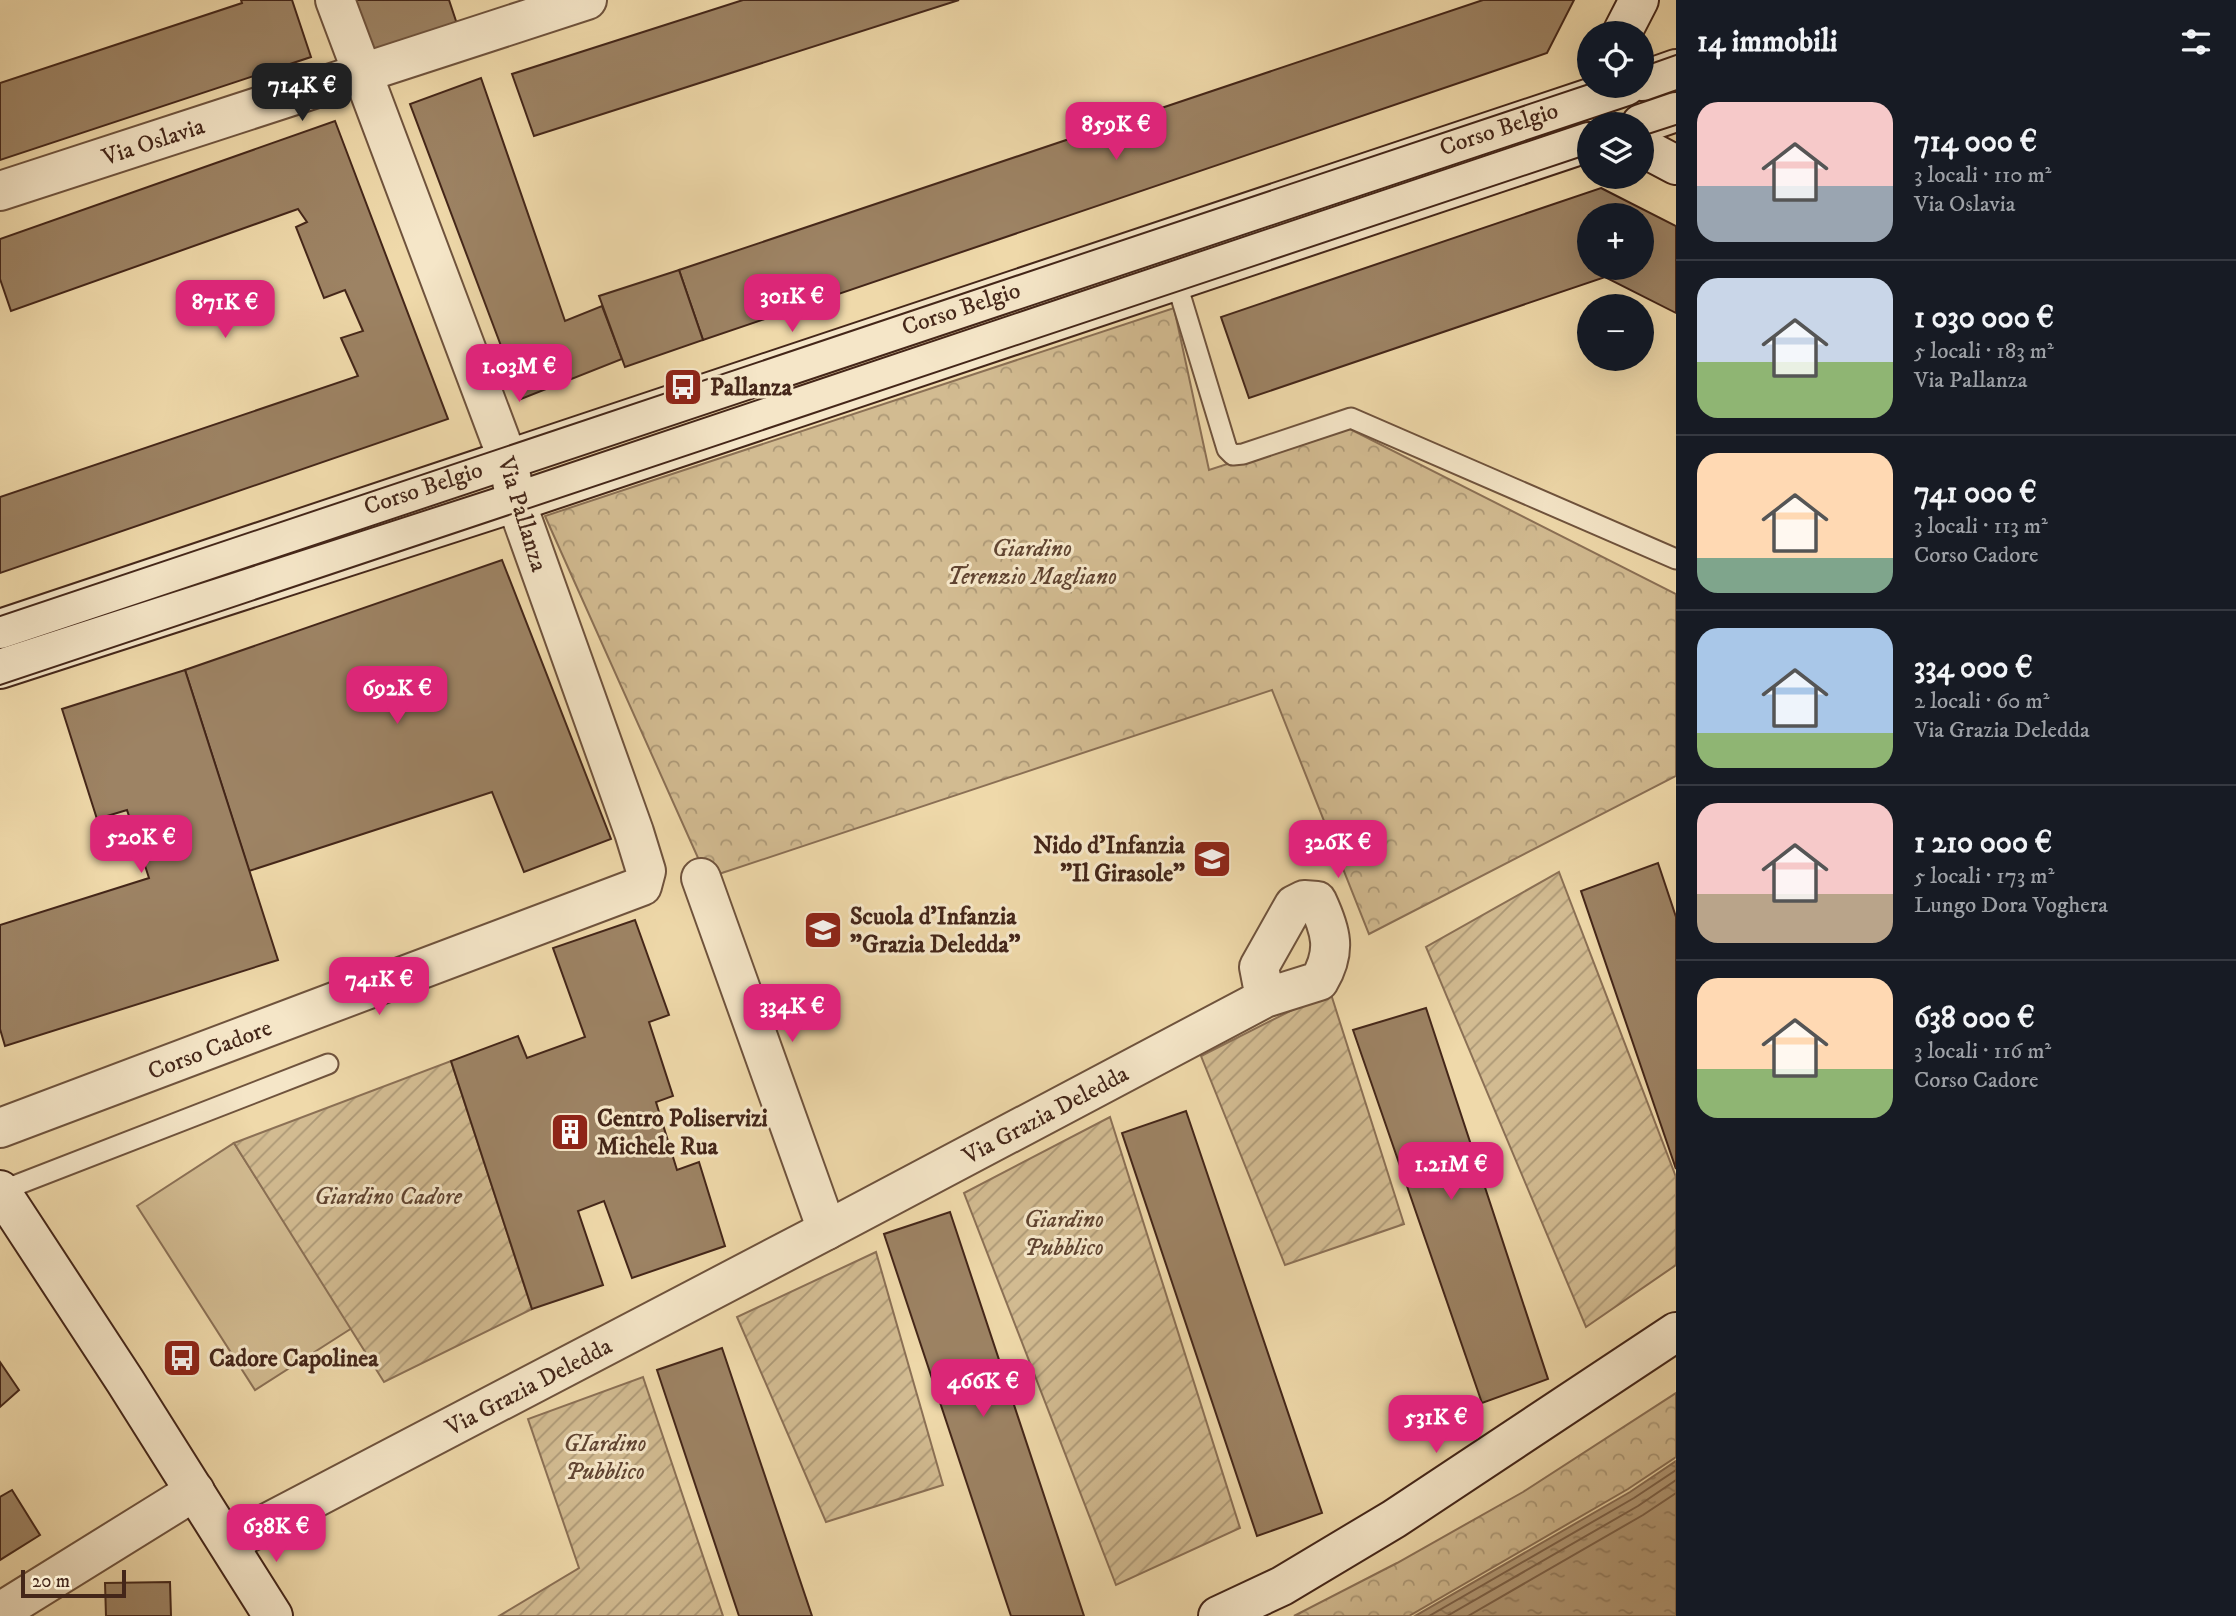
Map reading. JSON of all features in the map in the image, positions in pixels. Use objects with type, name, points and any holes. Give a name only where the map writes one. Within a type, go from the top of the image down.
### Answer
[{"type":"street","name":"Via Pallanza","points":[[335,0],[508,460],[516,502],[634,832]]},
{"type":"street","name":"Via Oslavia","points":[[0,191],[587,0]]},
{"type":"street","points":[[1628,21],[1639,0]]},
{"type":"street","points":[[1654,77],[1676,69]]},
{"type":"street","name":"Corso Belgio","points":[[0,629],[1608,98]]},
{"type":"street","points":[[1654,120],[1676,113]]},
{"type":"street","name":"Corso Belgio","points":[[0,669],[516,502],[1577,146]]},
{"type":"street","points":[[1654,153],[1676,165]]},
{"type":"street","name":"Corso Cadore","points":[[0,1128],[642,886],[646,872],[634,832]]},
{"type":"street","points":[[701,878],[827,1230]]},
{"type":"street","name":"Via Grazia Deledda","points":[[229,1543],[1265,998]]},
{"type":"street","points":[[0,1190],[229,1543],[273,1616]]},
{"type":"street","points":[[1218,1616],[1282,1586],[1395,1519],[1676,1332]]},
{"type":"street","points":[[0,1612],[195,1491]]},
{"type":"lane","points":[[1176,281],[1227,449],[1233,455],[1351,418],[1676,559]]},
{"type":"lane","points":[[0,1190],[328,1065]]},
{"type":"green space","name":"Giardino Terenzio Magliano","points":[[1174,308],[1209,470],[1344,426],[1676,594],[1676,776],[1369,934],[1272,690],[707,878],[545,516]]},
{"type":"green space","points":[[1559,872],[1676,1177],[1676,1265],[1586,1327],[1426,947]]},
{"type":"green space","points":[[1330,991],[1404,1224],[1285,1265],[1201,1056]]},
{"type":"green space","name":"Giardino Cadore","points":[[451,1061],[532,1309],[384,1382],[234,1143]]},
{"type":"green space","name":"Giardino Pubblico","points":[[1110,1117],[1240,1528],[1116,1585],[964,1193]]},
{"type":"green space","points":[[234,1143],[352,1328],[255,1390],[137,1206]]},
{"type":"green space","points":[[876,1252],[943,1485],[826,1522],[737,1317]]},
{"type":"green space","name":"GIardino Pubblico","points":[[643,1377],[723,1616],[499,1616],[579,1568],[528,1419]]},
{"type":"green space","points":[[1676,1393],[1676,1457],[1628,1489],[1409,1616],[1294,1616],[1397,1563],[1523,1492]]},
{"type":"water","points":[[1676,1461],[1676,1616],[1415,1616],[1630,1492]]},
{"type":"building","points":[[241,0],[292,0],[311,57],[0,160],[0,83],[242,3]]},
{"type":"building","points":[[351,0],[449,0],[460,33],[372,62]]},
{"type":"building","points":[[743,0],[959,0],[534,136],[512,74]]},
{"type":"building","points":[[1483,0],[1574,0],[1547,53],[703,340],[679,270]]},
{"type":"building","points":[[481,78],[565,321],[602,306],[622,359],[521,399],[410,104]]},
{"type":"building","points":[[335,121],[448,419],[0,573],[0,497],[358,376],[341,338],[363,331],[345,290],[324,298],[296,227],[307,222],[298,209],[11,311],[0,279],[0,239]]},
{"type":"building","points":[[1598,189],[1631,203],[1577,203],[1577,280],[1596,280],[1249,398],[1221,317]]},
{"type":"building","points":[[1654,215],[1676,226],[1676,313],[1654,302],[1654,294],[1639,294],[1611,280],[1654,280]]},
{"type":"building","points":[[679,270],[703,340],[625,367],[599,296]]},
{"type":"building","points":[[502,560],[611,839],[524,872],[492,792],[249,871],[185,670]]},
{"type":"building","points":[[185,670],[278,960],[5,1046],[0,1029],[0,925],[149,878],[127,810],[97,819],[62,709]]},
{"type":"building","points":[[1658,863],[1676,917],[1676,1169],[1581,891]]},
{"type":"building","name":"Centro Poliservizi Michele Rua","points":[[635,920],[669,1015],[649,1022],[673,1096],[656,1102],[677,1170],[699,1162],[725,1246],[632,1278],[604,1201],[578,1211],[603,1285],[532,1309],[451,1061],[518,1036],[527,1058],[585,1037],[553,948]]},
{"type":"building","points":[[1426,1008],[1548,1379],[1482,1403],[1353,1030]]},
{"type":"building","points":[[1186,1111],[1322,1513],[1257,1536],[1122,1133]]},
{"type":"building","points":[[950,1212],[1084,1616],[1011,1616],[884,1234]]},
{"type":"building","points":[[722,1348],[812,1616],[739,1616],[657,1370]]},
{"type":"building","points":[[0,1362],[19,1390],[0,1407]]},
{"type":"building","points":[[12,1490],[40,1535],[0,1560],[0,1497]]},
{"type":"building","points":[[170,1582],[171,1616],[106,1616],[105,1583]]},
{"type":"tram line","points":[[1654,63],[1676,55]]},
{"type":"tram line","points":[[0,616],[1577,88]]},
{"type":"tram line","points":[[1654,132],[1676,125]]},
{"type":"tram line","points":[[0,685],[1577,158]]},
{"type":"place","name":"Pallanza","points":[[683,387]]},
{"type":"place","name":"Nido d’Infanzia \"Il Girasole\"","points":[[1212,859]]},
{"type":"place","name":"Scuola d'Infanzia \"Grazia Deledda\"","points":[[823,930]]},
{"type":"place","name":"Centro Poliservizi Michele Rua","points":[[570,1132]]},
{"type":"place","name":"Cadore Capolinea","points":[[182,1358]]}]
